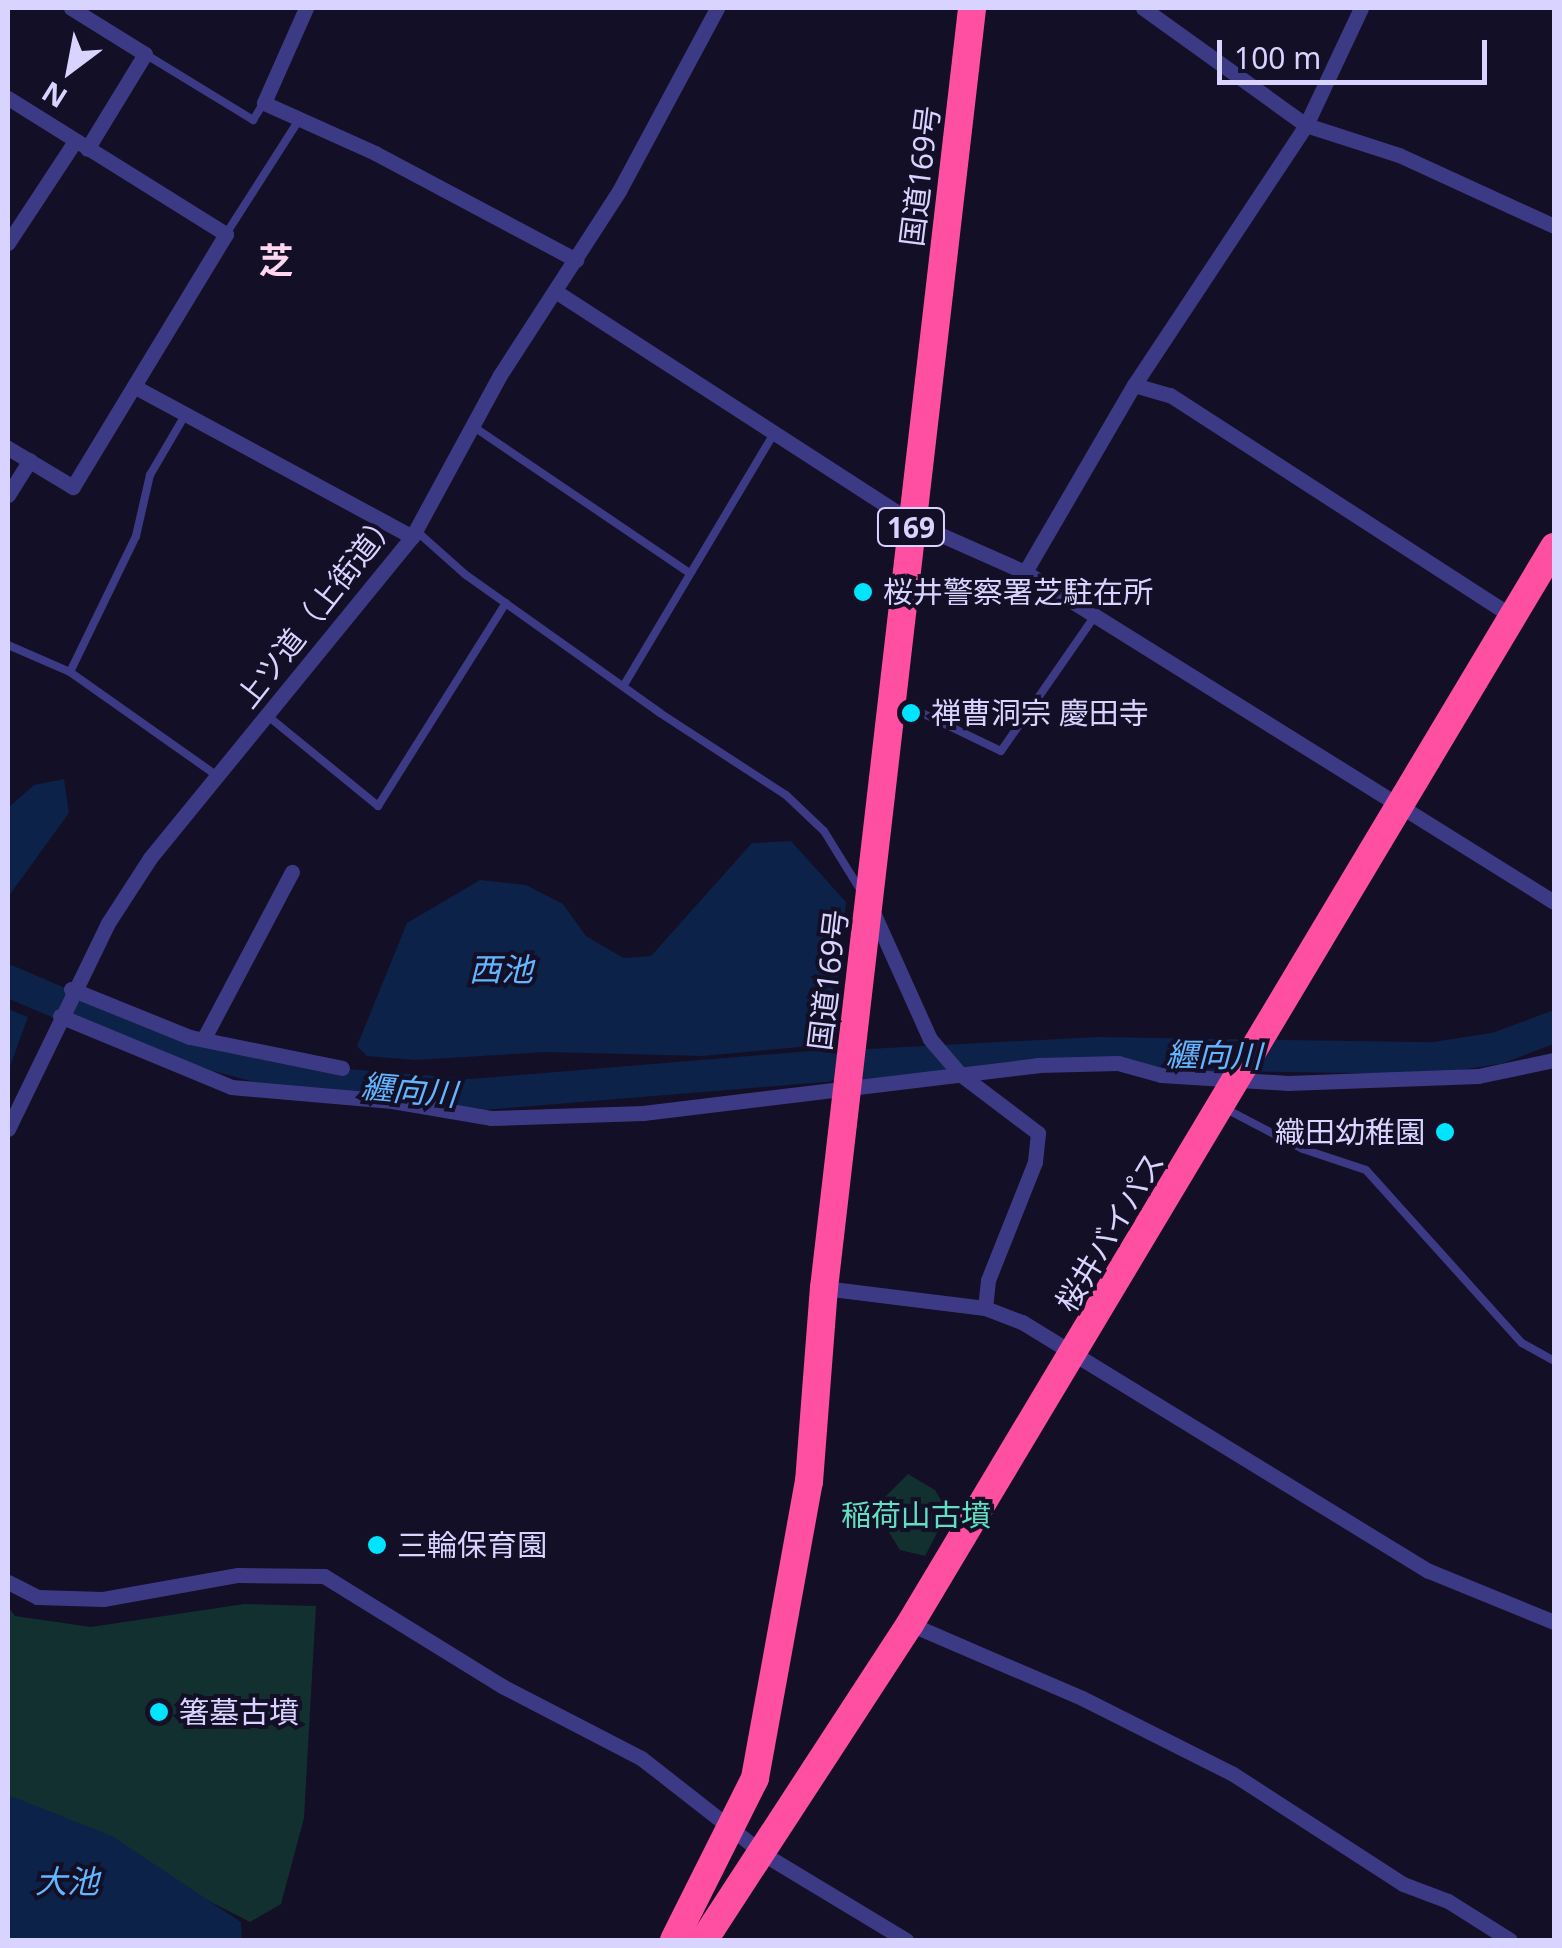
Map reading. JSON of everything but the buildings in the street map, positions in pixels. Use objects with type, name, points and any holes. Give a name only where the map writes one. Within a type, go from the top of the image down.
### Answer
[{"type":"highway","name":"国道169号","points":[[674,1940],[734,1830],[770,1716],[809,1482],[824,1288],[972,8]]},
{"type":"highway","name":"桜井バイパス","points":[[704,1940],[766,1855],[1077,1351],[1554,547]]},
{"type":"street","points":[[8,244],[144,54],[71,8]]},
{"type":"street","points":[[306,8],[264,103],[576,260]]},
{"type":"street","name":"上ツ道（上街道）","points":[[8,1129],[70,991],[150,858],[412,537],[471,425],[576,260],[717,8]]},
{"type":"street","points":[[1143,8],[1306,126],[1399,155],[1554,226]]},
{"type":"street","points":[[1025,572],[1134,385],[1306,126],[1360,8]]},
{"type":"street","points":[[8,98],[226,234],[153,348],[137,388],[73,487],[8,448]]},
{"type":"street","points":[[555,291],[776,430],[912,522],[1025,572],[1398,810],[1554,902]]},
{"type":"street","points":[[1134,385],[1170,395],[1513,617]]},
{"type":"street","points":[[137,388],[412,537]]},
{"type":"street","points":[[8,496],[30,460]]},
{"type":"street","points":[[204,1038],[292,872]]},
{"type":"street","points":[[869,906],[930,1040],[958,1072],[1038,1133],[1040,1144],[988,1280],[985,1308]]},
{"type":"street","points":[[70,991],[269,1058],[342,1068]]},
{"type":"street","points":[[61,1014],[231,1087],[392,1101],[491,1118],[643,1113],[848,1090],[958,1072],[1118,1063],[1161,1075],[1478,1076],[1554,1060]]},
{"type":"street","points":[[824,1288],[985,1308],[1077,1351],[1429,1571],[1554,1622]]},
{"type":"street","points":[[8,1582],[37,1597],[103,1599],[254,1574],[324,1576],[502,1686],[642,1758],[766,1855],[906,1940]]},
{"type":"street","points":[[910,1624],[1082,1698],[1233,1774],[1403,1884],[1448,1900],[1510,1940]]},
{"type":"lane","points":[[144,54],[253,120],[264,103]]},
{"type":"lane","points":[[226,234],[300,119]]},
{"type":"lane","points":[[70,672],[136,536],[150,474],[185,414]]},
{"type":"lane","points":[[471,425],[687,571]]},
{"type":"lane","points":[[624,685],[687,571],[776,430]]},
{"type":"lane","points":[[412,537],[422,536],[506,603],[786,795],[824,832],[869,906]]},
{"type":"lane","points":[[268,716],[378,806],[506,603]]},
{"type":"lane","points":[[893,699],[1001,751],[1095,616]]},
{"type":"lane","points":[[8,646],[70,672],[219,777]]},
{"type":"lane","points":[[1222,1108],[1303,1149],[1366,1170],[1522,1342],[1554,1361]]},
{"type":"green space","name":"稲荷山古墳","points":[[908,1474],[935,1490],[948,1512],[925,1556],[900,1550],[886,1528],[885,1497]]},
{"type":"green space","name":"箸墓古墳","points":[[244,1604],[316,1606],[304,1818],[281,1904],[250,1922],[8,1798],[8,1607],[15,1616],[91,1627]]},
{"type":"water","points":[[64,779],[69,813],[8,897],[8,808],[34,785]]},
{"type":"water","name":"西池","points":[[791,841],[846,902],[832,1044],[703,1056],[546,1052],[415,1060],[367,1056],[357,1046],[407,923],[480,880],[526,885],[563,904],[586,936],[601,945],[624,958],[651,956],[752,843]]},
{"type":"water","points":[[8,1009],[28,1017],[8,1072]]},
{"type":"water","name":"大池","points":[[8,1795],[112,1836],[241,1922],[242,1940],[8,1940]]},
{"type":"waterway","name":"纒向川","points":[[8,981],[130,1033],[322,1083],[471,1095],[827,1066]]},
{"type":"waterway","name":"纒向川","points":[[868,1065],[1099,1053],[1434,1058],[1498,1048],[1554,1027]]},
{"type":"place","name":"桜井警察署芝駐在所","points":[[863,592]]},
{"type":"place","name":"禅曹洞宗 慶田寺","points":[[911,713]]},
{"type":"place","name":"織田幼稚園","points":[[1445,1132]]},
{"type":"place","name":"三輪保育園","points":[[377,1545]]},
{"type":"place","name":"箸墓古墳","points":[[159,1712]]},
{"type":"district","name":"芝","points":[[276,260]]}]
